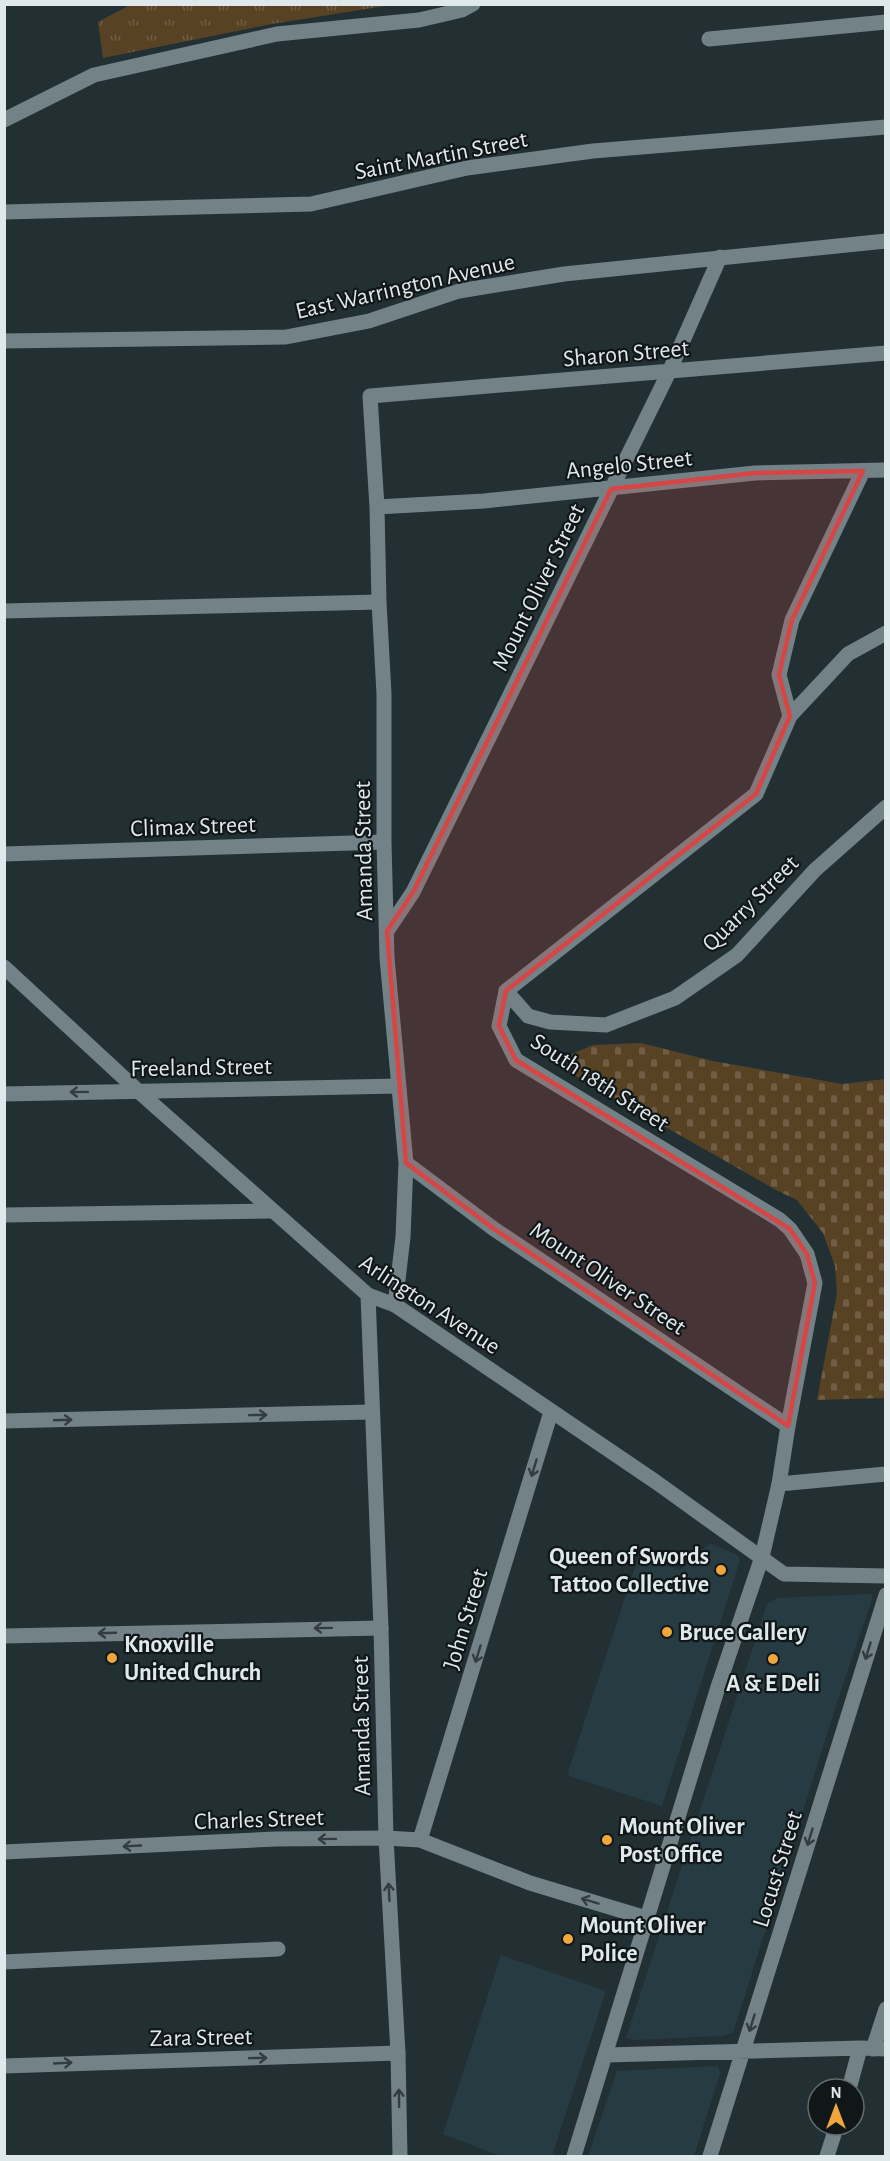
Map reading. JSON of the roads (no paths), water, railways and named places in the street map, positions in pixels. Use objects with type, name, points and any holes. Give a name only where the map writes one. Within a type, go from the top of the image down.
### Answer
[{"type":"street","points":[[4,120],[94,75],[277,34],[419,20],[462,10],[473,4]]},
{"type":"street","points":[[709,39],[885,22]]},
{"type":"street","name":"Saint Martin Street","points":[[4,212],[311,204],[467,168],[593,151],[885,127]]},
{"type":"street","name":"East Warrington Avenue","points":[[4,341],[286,337],[369,321],[459,291],[564,274],[885,241]]},
{"type":"street","name":"Mount Oliver Street","points":[[387,931],[413,892],[669,372],[720,257]]},
{"type":"street","name":"Sharon Street","points":[[370,396],[885,353]]},
{"type":"street","name":"Amanda Street","points":[[370,396],[384,694],[384,842],[387,931],[406,1163],[403,1237],[395,1305]]},
{"type":"street","name":"Angelo Street","points":[[377,507],[484,501],[755,473],[885,470]]},
{"type":"street","points":[[789,716],[779,675],[792,620],[863,471]]},
{"type":"street","points":[[4,611],[379,602]]},
{"type":"street","points":[[506,992],[756,794],[789,716],[848,654],[885,633]]},
{"type":"street","name":"Quarry Street","points":[[506,992],[528,1016],[550,1022],[606,1025],[675,998],[737,955],[815,870],[885,807]]},
{"type":"street","name":"Climax Street","points":[[4,854],[384,842]]},
{"type":"street","name":"Arlington Avenue","points":[[4,967],[271,1211],[368,1295],[395,1305],[656,1482],[784,1574],[885,1576]]},
{"type":"street","name":"South 18th Street","points":[[506,992],[499,1026],[516,1060],[780,1220],[790,1229],[807,1254],[815,1283],[779,1484],[762,1557],[718,1687],[574,2157]]},
{"type":"street","name":"Freeland Street","points":[[4,1094],[399,1086]]},
{"type":"street","name":"Mount Oliver Street","points":[[406,1163],[494,1229],[788,1426]]},
{"type":"street","points":[[4,1215],[271,1211]]},
{"type":"street","name":"Amanda Street","points":[[368,1295],[381,1628],[386,1838],[398,2053],[400,2157]]},
{"type":"street","points":[[4,1421],[371,1412]]},
{"type":"street","name":"John Street","points":[[420,1840],[551,1412]]},
{"type":"street","points":[[779,1484],[885,1474]]},
{"type":"street","name":"Locust Street","points":[[710,2157],[885,1595]]},
{"type":"street","points":[[4,1636],[381,1628]]},
{"type":"street","name":"Charles Street","points":[[4,1852],[275,1839],[420,1840],[530,1883],[646,1918]]},
{"type":"street","points":[[4,1962],[278,1949]]},
{"type":"street","points":[[856,2077],[873,2048],[885,2009]]},
{"type":"street","points":[[606,2055],[873,2048]]},
{"type":"street","name":"Zara Street","points":[[4,2066],[398,2053]]},
{"type":"street","points":[[827,2157],[833,2137]]},
{"type":"place","name":"Queen of Swords Tattoo Collective","points":[[721,1570]]},
{"type":"place","name":"Bruce Gallery","points":[[667,1632]]},
{"type":"place","name":"Knoxville United Church","points":[[112,1658]]},
{"type":"place","name":"A & E Deli","points":[[773,1659]]},
{"type":"place","name":"Mount Oliver Post Office","points":[[607,1840]]},
{"type":"place","name":"Mount Oliver Police","points":[[568,1939]]}]
